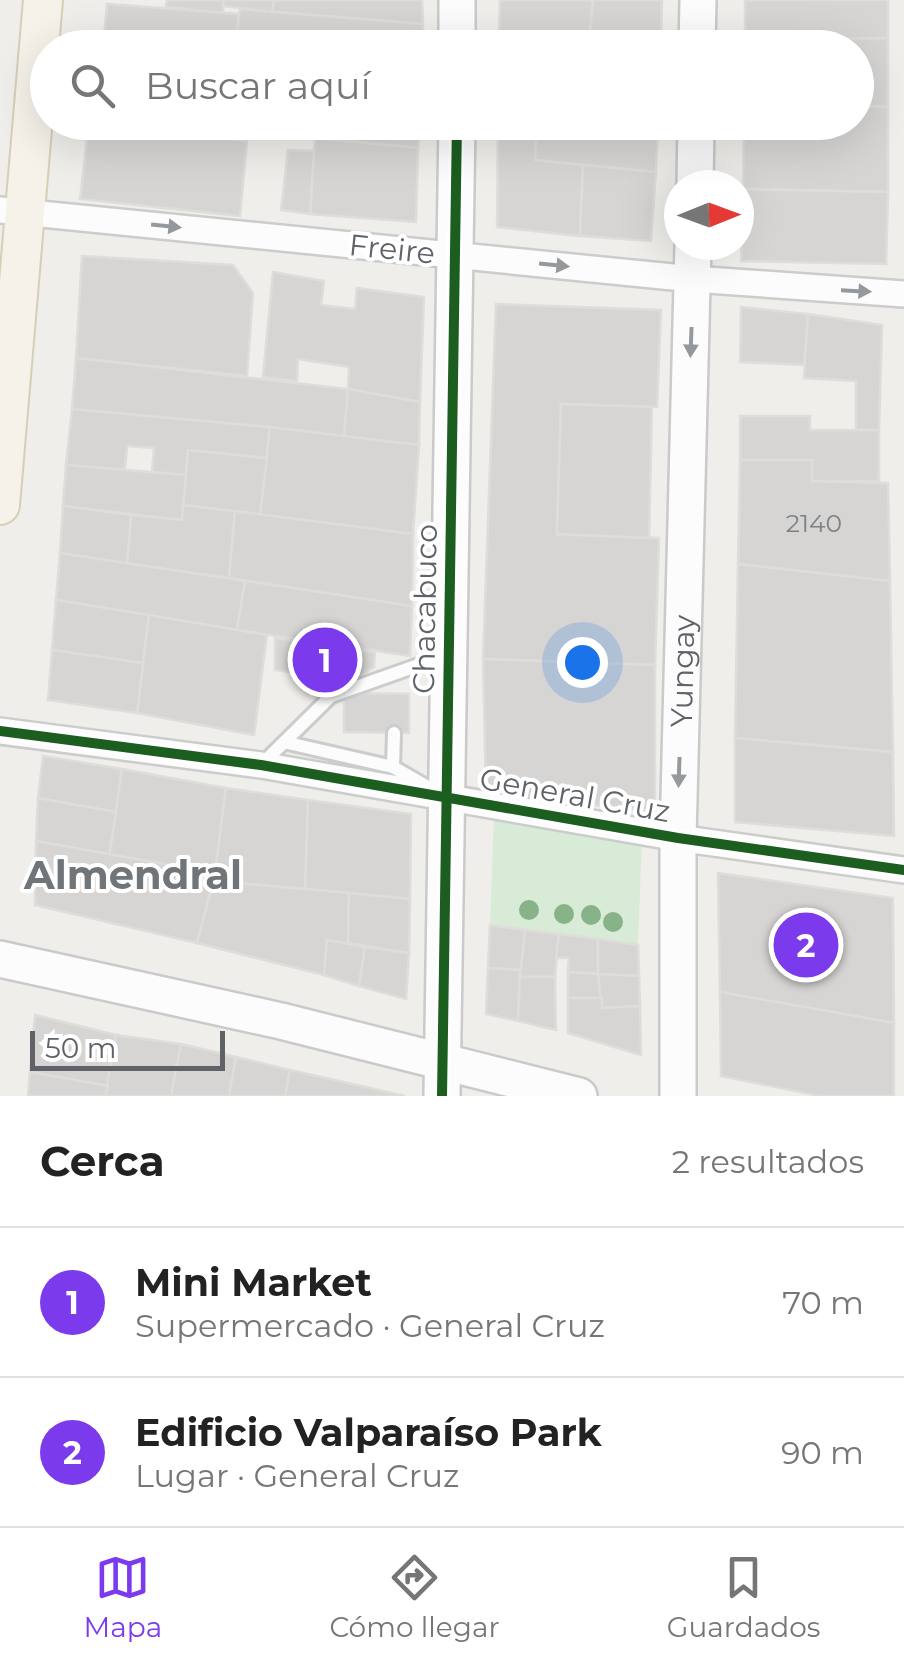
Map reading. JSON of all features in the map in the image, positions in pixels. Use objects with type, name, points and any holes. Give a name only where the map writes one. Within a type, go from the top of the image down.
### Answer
[{"type":"main road","points":[[40,30],[44,0]]},
{"type":"main road","points":[[0,505],[16,304],[13,211],[30,95]]},
{"type":"street","points":[[457,0],[457,30]]},
{"type":"street","points":[[697,30],[698,0]]},
{"type":"street","name":"Chacabuco","points":[[443,1081],[457,140]]},
{"type":"street","points":[[694,170],[695,140]]},
{"type":"street","name":"Freire","points":[[13,211],[457,255],[693,262],[904,294]]},
{"type":"street","name":"Yungay","points":[[678,1096],[678,838],[693,262]]},
{"type":"street","points":[[0,344],[16,304]]},
{"type":"street","name":"General Cruz","points":[[0,731],[261,765],[678,838],[904,870]]},
{"type":"street","points":[[0,959],[281,1021],[443,1081],[579,1096]]},
{"type":"lane","points":[[261,765],[288,744],[331,696],[449,654]]},
{"type":"lane","points":[[395,694],[396,675]]},
{"type":"lane","points":[[393,767],[394,733]]},
{"type":"lane","points":[[288,744],[393,767],[445,798]]},
{"type":"green space","points":[[494,818],[642,838],[638,945],[490,925]]},
{"type":"building","points":[[167,0],[224,0],[223,13],[166,7]]},
{"type":"building","points":[[224,0],[274,0],[272,12],[223,6]]},
{"type":"building","points":[[274,0],[422,0],[423,24],[272,12]]},
{"type":"building","points":[[500,0],[593,0],[590,30],[499,30]]},
{"type":"building","points":[[593,0],[662,0],[661,30],[590,30]]},
{"type":"building","points":[[745,0],[888,0],[888,38],[874,38],[874,30],[745,30]]},
{"type":"building","points":[[107,4],[239,14],[237,30],[105,30]]},
{"type":"building","points":[[240,9],[423,24],[423,30],[237,30]]},
{"type":"building","points":[[874,38],[888,38],[888,107],[874,107]]},
{"type":"building","points":[[874,107],[888,107],[888,192],[754,189],[754,170],[743,170],[744,140],[874,140]]},
{"type":"building","points":[[87,140],[247,141],[240,216],[80,199]]},
{"type":"building","points":[[315,140],[418,148],[416,222],[310,214]]},
{"type":"building","points":[[340,140],[419,140],[418,148]]},
{"type":"building","points":[[498,140],[536,140],[535,160],[583,165],[580,236],[497,227]]},
{"type":"building","points":[[536,140],[657,140],[656,172],[535,160]]},
{"type":"building","points":[[288,150],[314,151],[310,214],[281,210]]},
{"type":"building","points":[[583,165],[656,172],[651,241],[580,236]]},
{"type":"building","points":[[754,189],[888,192],[886,264],[741,261],[754,260]]},
{"type":"building","points":[[82,256],[233,265],[253,293],[247,376],[76,358]]},
{"type":"building","points":[[273,272],[324,281],[321,305],[355,309],[357,288],[424,297],[420,402],[348,389],[349,367],[298,359],[297,381],[263,377]]},
{"type":"building","points":[[496,304],[661,310],[657,407],[561,404],[557,534],[659,538],[655,665],[483,659]]},
{"type":"building","points":[[741,307],[808,314],[804,365],[740,362]]},
{"type":"building","points":[[808,314],[882,325],[879,430],[856,430],[856,381],[804,378]]},
{"type":"building","points":[[76,358],[348,389],[344,437],[72,409]]},
{"type":"building","points":[[348,389],[420,402],[419,445],[344,437]]},
{"type":"building","points":[[561,404],[652,407],[649,538],[557,534]]},
{"type":"building","points":[[72,409],[270,427],[267,458],[188,450],[186,475],[152,472],[154,448],[127,446],[125,470],[66,465]]},
{"type":"building","points":[[740,416],[810,416],[810,430],[879,430],[879,481],[812,481],[812,460],[740,460]]},
{"type":"building","points":[[270,427],[419,445],[413,534],[260,515]]},
{"type":"building","points":[[188,450],[267,458],[260,515],[183,505]]},
{"type":"building","points":[[740,460],[812,460],[812,481],[888,483],[890,581],[738,564]]},
{"type":"building","points":[[66,465],[186,475],[182,520],[63,506]]},
{"type":"building","points":[[183,505],[235,511],[229,578],[127,564],[131,515],[182,520]]},
{"type":"building","points":[[63,506],[131,515],[127,564],[60,553]]},
{"type":"building","points":[[235,511],[413,534],[412,606],[229,578]]},
{"type":"building","points":[[60,553],[245,581],[237,630],[56,600]]},
{"type":"building","points":[[738,564],[890,581],[893,752],[735,738]]},
{"type":"building","points":[[245,581],[412,606],[410,656],[237,630]]},
{"type":"building","points":[[56,600],[149,615],[143,663],[52,650]]},
{"type":"building","points":[[149,615],[267,635],[254,735],[137,713]]},
{"type":"building","points":[[275,638],[375,652],[374,667],[354,681],[275,670]]},
{"type":"building","points":[[52,650],[143,663],[137,713],[48,700]]},
{"type":"building","points":[[483,659],[655,665],[655,812],[486,793]]},
{"type":"building","points":[[344,693],[409,694],[409,733],[344,732]]},
{"type":"building","points":[[735,738],[893,752],[894,836],[735,822]]},
{"type":"building","points":[[43,756],[122,769],[116,812],[38,798]]},
{"type":"building","points":[[122,769],[226,788],[215,873],[109,857]]},
{"type":"building","points":[[226,788],[308,800],[305,889],[214,881]]},
{"type":"building","points":[[38,798],[116,812],[109,857],[36,841]]},
{"type":"building","points":[[308,800],[411,814],[410,899],[305,889]]},
{"type":"building","points":[[36,841],[215,873],[197,943],[35,905]]},
{"type":"building","points":[[718,873],[893,898],[894,1023],[720,992]]},
{"type":"building","points":[[214,881],[349,893],[348,943],[327,940],[324,975],[197,943]]},
{"type":"building","points":[[349,893],[410,899],[409,953],[348,943]]},
{"type":"building","points":[[490,925],[525,930],[523,970],[488,968]]},
{"type":"building","points":[[525,930],[559,934],[555,977],[520,977]]},
{"type":"building","points":[[559,934],[598,939],[598,974],[568,972],[569,958],[556,958]]},
{"type":"building","points":[[598,939],[638,945],[639,976],[598,974]]},
{"type":"building","points":[[327,940],[365,947],[359,986],[324,975]]},
{"type":"building","points":[[365,947],[409,953],[406,999],[359,986]]},
{"type":"building","points":[[488,968],[520,970],[518,1021],[486,1014]]},
{"type":"building","points":[[568,972],[598,974],[602,998],[568,998]]},
{"type":"building","points":[[598,974],[639,976],[640,1006],[602,1008]]},
{"type":"building","points":[[520,977],[555,977],[556,1030],[518,1021]]},
{"type":"building","points":[[720,992],[894,1023],[894,1096],[820,1096],[721,1076]]},
{"type":"building","points":[[568,998],[602,998],[602,1008],[640,1006],[641,1055],[568,1033]]},
{"type":"building","points":[[35,1015],[116,1035],[108,1086],[30,1072]]},
{"type":"building","points":[[116,1035],[181,1044],[171,1096],[105,1096]]},
{"type":"building","points":[[181,1044],[236,1057],[229,1096],[171,1096]]},
{"type":"building","points":[[236,1057],[290,1070],[285,1096],[229,1096]]},
{"type":"building","points":[[290,1070],[405,1096],[285,1096]]},
{"type":"building","points":[[30,1072],[108,1086],[105,1096],[28,1096]]},
{"type":"cycle path","points":[[442,1096],[457,140]]},
{"type":"cycle path","points":[[0,731],[261,765],[678,838],[904,870]]},
{"type":"place","name":"Mini Market","points":[[325,660]]},
{"type":"place","name":"Edificio Valparaíso Park","points":[[806,945]]},
{"type":"district","name":"Almendral","points":[[133,874]]}]
